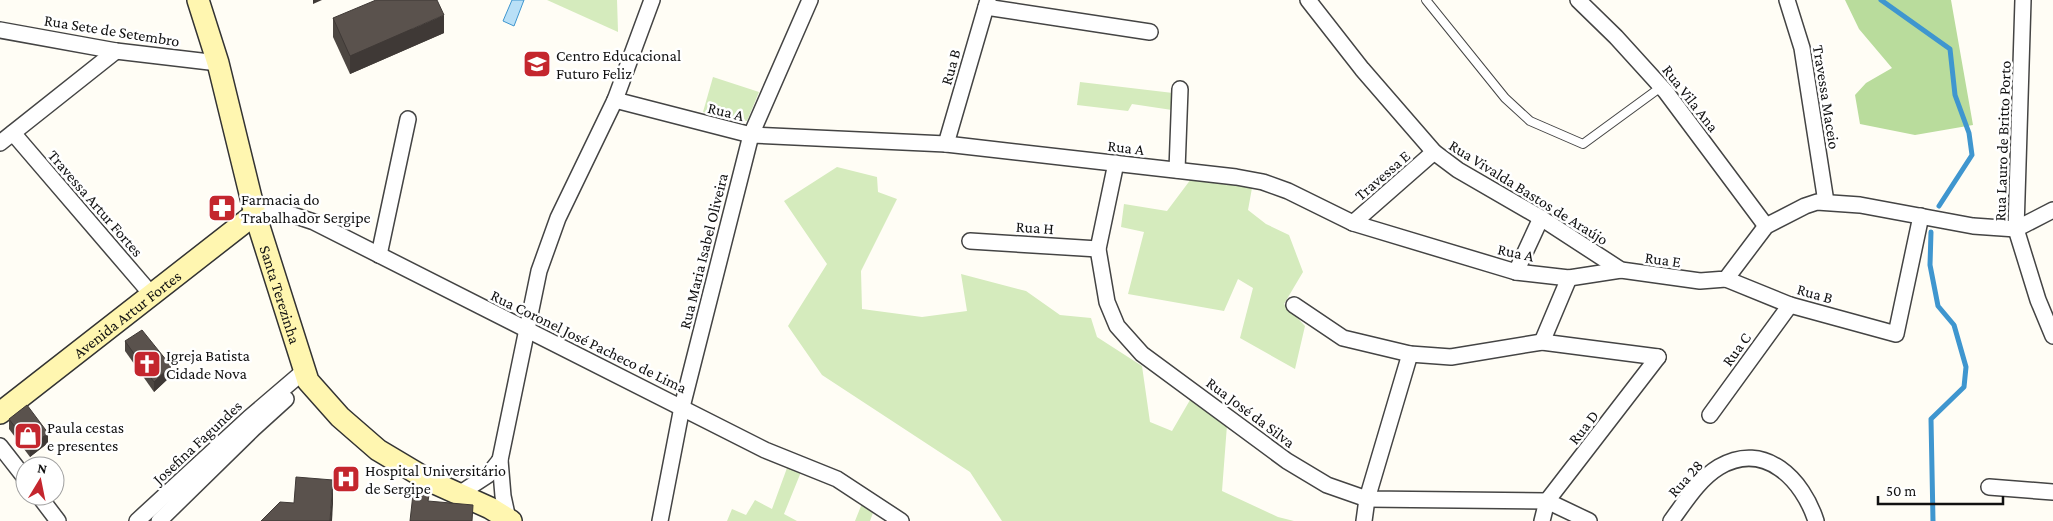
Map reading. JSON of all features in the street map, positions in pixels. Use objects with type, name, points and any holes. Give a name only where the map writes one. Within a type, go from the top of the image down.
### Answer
[{"type":"main road","name":"Santa Terezinha","points":[[198,0],[218,63],[255,214],[306,376]]},
{"type":"main road","name":"Avenida Artur Fortes","points":[[0,413],[255,214]]},
{"type":"main road","points":[[306,376],[340,417],[378,450],[430,481],[490,508],[510,520]]},
{"type":"street","points":[[510,520],[503,496],[500,460],[526,330],[546,246],[615,100],[652,0]]},
{"type":"street","name":"Rua Maria Isabel Oliveira","points":[[660,521],[682,407],[751,135],[810,0]]},
{"type":"street","name":"Rua Vivalda Bastos de Araújo","points":[[1308,0],[1362,68],[1434,152],[1621,270]]},
{"type":"street","name":"Rua Vila Ana","points":[[1578,0],[1616,37],[1661,87],[1766,226]]},
{"type":"street","name":"Travessa Maceio","points":[[1787,0],[1802,48],[1826,202]]},
{"type":"street","name":"Rua Lauro de Britto Porto","points":[[2023,0],[2016,229],[2038,300],[2053,336]]},
{"type":"street","points":[[987,3],[1150,32]]},
{"type":"street","name":"Rua B","points":[[946,144],[987,3]]},
{"type":"street","name":"Rua Sete de Setembro","points":[[0,30],[116,51],[218,63]]},
{"type":"street","points":[[0,143],[116,51]]},
{"type":"street","points":[[1177,170],[1180,89]]},
{"type":"street","name":"Rua A","points":[[615,100],[751,135],[946,144],[1177,170],[1263,182],[1288,191],[1353,223],[1516,272],[1569,278],[1621,270]]},
{"type":"street","points":[[379,255],[408,120]]},
{"type":"street","name":"Travessa Artur Fortes","points":[[13,133],[152,295]]},
{"type":"street","name":"Travessa E","points":[[1353,223],[1434,152]]},
{"type":"street","name":"Rua José da Silva","points":[[1116,163],[1098,249],[1111,312],[1117,326],[1142,354],[1309,475],[1342,491],[1367,499],[1547,501]]},
{"type":"street","points":[[1726,279],[1766,226],[1804,206],[1826,202],[1860,205],[1973,226],[2016,229],[2053,210]]},
{"type":"street","name":"Rua Coronel José Pacheco de Lima","points":[[255,214],[276,211],[293,213],[765,450],[837,479],[901,521]]},
{"type":"street","name":"Rua B","points":[[1726,279],[1790,304],[1896,334],[1921,216]]},
{"type":"street","points":[[1516,272],[1541,218]]},
{"type":"street","name":"Rua H","points":[[970,241],[1098,249]]},
{"type":"street","name":"Rua E","points":[[1621,270],[1700,281],[1726,279]]},
{"type":"street","points":[[1294,305],[1343,338],[1410,354],[1451,357],[1542,342],[1569,278]]},
{"type":"street","name":"Rua C","points":[[1710,415],[1790,304]]},
{"type":"street","name":"Rua D","points":[[1542,342],[1658,357],[1547,501],[1542,521]]},
{"type":"street","points":[[1364,521],[1367,499],[1410,354]]},
{"type":"street","points":[[159,521],[306,376]]},
{"type":"street","name":"Josefina Fagundes","points":[[137,521],[249,418],[306,376]]},
{"type":"street","points":[[0,446],[15,465]]},
{"type":"street","points":[[459,494],[488,475],[500,460]]},
{"type":"street","name":"Rua 28","points":[[1672,521],[1691,494],[1718,468],[1734,460],[1762,460],[1787,472],[1810,502],[1816,521]]},
{"type":"street","points":[[1989,487],[2053,492]]},
{"type":"street","points":[[1547,501],[1589,521]]},
{"type":"street","points":[[47,506],[58,521]]},
{"type":"lane","points":[[1426,0],[1505,98],[1530,122],[1583,144],[1661,87]]},
{"type":"green space","points":[[547,0],[617,0],[618,32]]},
{"type":"green space","points":[[1845,0],[1951,0],[1973,125],[1915,135],[1860,124],[1855,95],[1866,83],[1892,68],[1859,29]]},
{"type":"green space","points":[[713,77],[759,92],[747,121],[703,112]]},
{"type":"green space","points":[[1080,82],[1173,93],[1172,110],[1132,104],[1128,111],[1077,105]]},
{"type":"green space","points":[[837,167],[877,177],[878,192],[897,199],[861,271],[862,309],[922,317],[967,311],[961,274],[1026,291],[1060,315],[1091,318],[1097,337],[1142,366],[1150,422],[1172,431],[1190,400],[1227,425],[1222,491],[1278,517],[1294,521],[1002,521],[970,472],[822,375],[788,326],[827,264],[784,201]]},
{"type":"green space","points":[[1191,179],[1252,188],[1248,210],[1266,224],[1289,235],[1303,272],[1284,304],[1305,326],[1295,369],[1240,338],[1253,288],[1238,279],[1224,311],[1128,294],[1144,232],[1121,227],[1124,204],[1167,211]]},
{"type":"green space","points":[[787,468],[801,472],[784,514],[797,521],[727,521],[732,509],[746,515],[755,500],[772,509]]},
{"type":"green space","points":[[863,501],[874,510],[870,521],[855,521]]},
{"type":"water","points":[[512,0],[524,0],[514,26],[503,21]]},
{"type":"building","points":[[376,0],[437,0],[444,15],[350,56],[333,18]]},
{"type":"building","name":"Igreja Batista Cidade Nova","points":[[142,330],[171,366],[154,382],[125,341]]},
{"type":"building","points":[[27,405],[48,433],[30,447],[9,419]]},
{"type":"building","points":[[296,477],[333,480],[330,521],[261,521],[280,502],[294,503]]},
{"type":"building","points":[[413,494],[429,495],[428,501],[473,505],[472,521],[410,521]]},
{"type":"waterway","points":[[1881,0],[1950,49],[1955,95],[1969,133],[1972,155],[1939,206]]},
{"type":"waterway","points":[[1931,232],[1930,265],[1938,306],[1954,325],[1966,367],[1964,387],[1931,419],[1933,521]]},
{"type":"place","name":"Centro Educacional Futuro Feliz","points":[[537,64]]},
{"type":"place","name":"Farmacia do Trabalhador Sergipe","points":[[222,208]]},
{"type":"place","name":"Igreja Batista Cidade Nova","points":[[147,364]]},
{"type":"place","name":"Paula cestas e presentes","points":[[28,436]]},
{"type":"place","name":"Hospital Universitário de Sergipe","points":[[346,479]]}]
